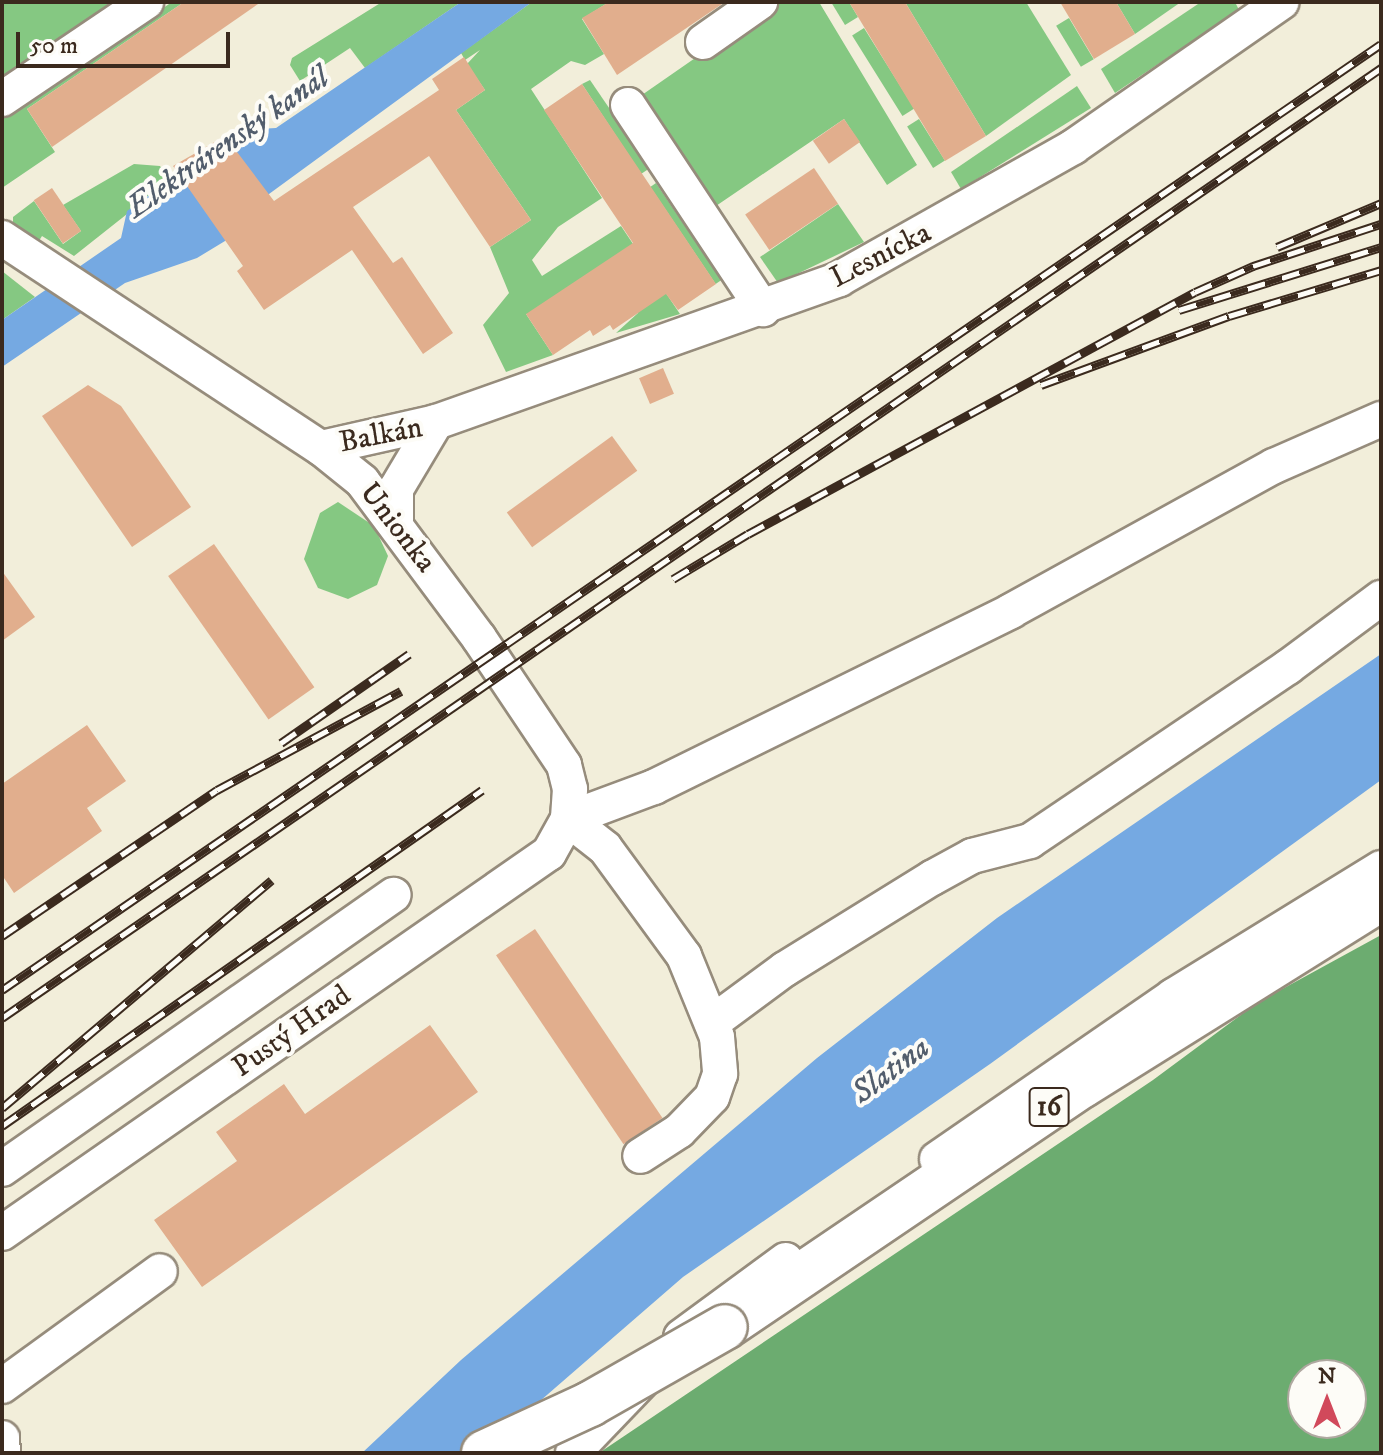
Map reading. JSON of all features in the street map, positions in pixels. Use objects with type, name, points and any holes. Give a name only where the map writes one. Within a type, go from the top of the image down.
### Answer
[{"type":"main road","name":"16","points":[[484,1453],[590,1404],[725,1327],[1083,1085],[1381,899]]},
{"type":"street","points":[[2,99],[146,2]]},
{"type":"street","points":[[703,42],[760,2]]},
{"type":"street","name":"Lesnícka","points":[[436,422],[763,309],[839,279],[1017,181],[1117,119],[1282,2]]},
{"type":"street","points":[[628,105],[763,309]]},
{"type":"street","name":"Unionka","points":[[15,247],[321,448],[362,481],[396,520],[564,765],[570,789],[568,819]]},
{"type":"street","points":[[568,819],[654,787],[1011,611],[1274,466],[1381,419]]},
{"type":"street","name":"Balkán","points":[[321,448],[436,422]]},
{"type":"street","name":"Balkán","points":[[396,520],[396,489],[436,422]]},
{"type":"street","points":[[713,1022],[785,969],[932,878],[972,856],[1030,841],[1275,676],[1381,598]]},
{"type":"street","points":[[568,819],[605,848],[684,956],[713,1022],[720,1074],[712,1097],[679,1131],[640,1156]]},
{"type":"street","name":"Pustý Hrad","points":[[2,1233],[549,853],[568,819]]},
{"type":"street","points":[[573,1453],[626,1401],[660,1357],[718,1305],[1173,996],[1381,868]]},
{"type":"street","points":[[2,1169],[394,895]]},
{"type":"street","points":[[2,1386],[160,1271]]},
{"type":"street","points":[[2,1438],[3,1453]]},
{"type":"green space","points":[[2,2],[122,2],[2,81]]},
{"type":"green space","points":[[172,2],[184,2],[27,109],[55,152],[2,188],[2,118]]},
{"type":"green space","points":[[382,2],[461,2],[365,68],[350,48],[300,81],[290,65],[292,58]]},
{"type":"green space","points":[[532,2],[609,2],[582,19],[604,54],[585,65],[571,61],[531,89],[602,198],[558,227],[532,260],[542,276],[621,226],[680,314],[616,333],[638,313],[526,314],[553,355],[506,372],[483,325],[509,293],[490,247],[531,220],[456,110],[485,90],[467,64],[480,50],[465,60],[461,53]]},
{"type":"green space","points":[[776,2],[819,2],[917,165],[887,185],[844,119],[713,208],[639,97]]},
{"type":"green space","points":[[831,2],[849,2],[858,17],[845,25]]},
{"type":"green space","points":[[905,2],[1026,2],[1071,75],[986,136]]},
{"type":"green space","points":[[1116,2],[1181,2],[1135,34]]},
{"type":"green space","points":[[1201,2],[1235,2],[1239,10],[1115,93],[1101,69]]},
{"type":"green space","points":[[1069,18],[1094,59],[1081,67],[1056,26]]},
{"type":"green space","points":[[864,28],[914,109],[902,116],[852,35]]},
{"type":"green space","points":[[590,80],[650,168],[641,174],[582,84]]},
{"type":"green space","points":[[1077,86],[1091,108],[961,189],[951,172]]},
{"type":"green space","points":[[919,119],[945,161],[933,168],[907,126]]},
{"type":"green space","points":[[134,164],[160,166],[170,180],[74,256],[42,236],[37,244],[13,223],[13,217],[34,201],[63,244],[81,231],[63,205]]},
{"type":"green space","points":[[656,183],[721,280],[716,284],[650,187]]},
{"type":"green space","points":[[838,204],[864,242],[778,283],[760,257]]},
{"type":"green space","points":[[2,271],[35,297],[2,320]]},
{"type":"green space","points":[[338,502],[374,526],[388,556],[377,585],[348,599],[318,588],[304,559],[320,513]]},
{"type":"green space","points":[[1381,935],[1381,1453],[599,1453],[1153,1080],[1257,1003]]},
{"type":"water","name":"Elektrárenský kanál","points":[[461,2],[532,2],[269,194],[225,241],[197,258],[125,283],[2,367],[2,320],[121,238],[127,211],[239,130],[276,128]]},
{"type":"water","name":"Slatina","points":[[1381,654],[1381,780],[990,1064],[683,1277],[480,1453],[362,1453],[461,1360],[817,1058],[997,918]]},
{"type":"building","points":[[184,2],[261,2],[52,147],[27,109]]},
{"type":"building","points":[[609,2],[725,2],[617,75],[582,18]]},
{"type":"building","points":[[849,2],[905,2],[986,136],[945,161]]},
{"type":"building","points":[[1060,2],[1116,2],[1135,34],[1094,59]]},
{"type":"building","points":[[464,57],[485,90],[456,110],[531,220],[490,247],[429,156],[353,207],[393,263],[402,257],[453,333],[423,354],[352,250],[264,310],[237,271],[243,266],[173,166],[225,136],[274,201],[439,90],[432,79]]},
{"type":"building","points":[[582,84],[716,284],[678,310],[666,294],[613,330],[610,325],[593,336],[590,330],[553,355],[526,314],[633,243],[544,110]]},
{"type":"building","points":[[844,119],[860,142],[829,164],[813,141]]},
{"type":"building","points":[[814,168],[838,204],[769,250],[745,214]]},
{"type":"building","points":[[52,188],[81,231],[63,243],[34,200]]},
{"type":"building","points":[[663,368],[674,394],[650,404],[639,378]]},
{"type":"building","points":[[88,385],[121,406],[191,507],[132,547],[42,416]]},
{"type":"building","points":[[612,436],[637,471],[532,547],[507,512]]},
{"type":"building","points":[[214,544],[314,687],[269,719],[168,576]]},
{"type":"building","points":[[2,571],[35,617],[2,641]]},
{"type":"building","points":[[87,725],[126,781],[87,808],[102,831],[14,893],[2,875],[2,784]]},
{"type":"building","points":[[535,929],[662,1118],[624,1144],[496,955]]},
{"type":"building","points":[[430,1025],[478,1092],[202,1287],[154,1220],[237,1161],[216,1132],[284,1084],[305,1114]]},
{"type":"railway","points":[[2,990],[1381,44]]},
{"type":"railway","points":[[2,1018],[1381,68]]},
{"type":"railway","points":[[1277,247],[1381,203]]},
{"type":"railway","points":[[673,579],[748,534],[1195,292],[1253,266],[1381,224]]},
{"type":"railway","points":[[1179,310],[1381,247]]},
{"type":"railway","points":[[1041,385],[1229,316],[1381,270]]},
{"type":"railway","points":[[281,743],[409,654]]},
{"type":"railway","points":[[2,936],[217,790],[401,691]]},
{"type":"railway","points":[[2,1126],[482,790]]},
{"type":"railway","points":[[2,1108],[272,880]]}]
